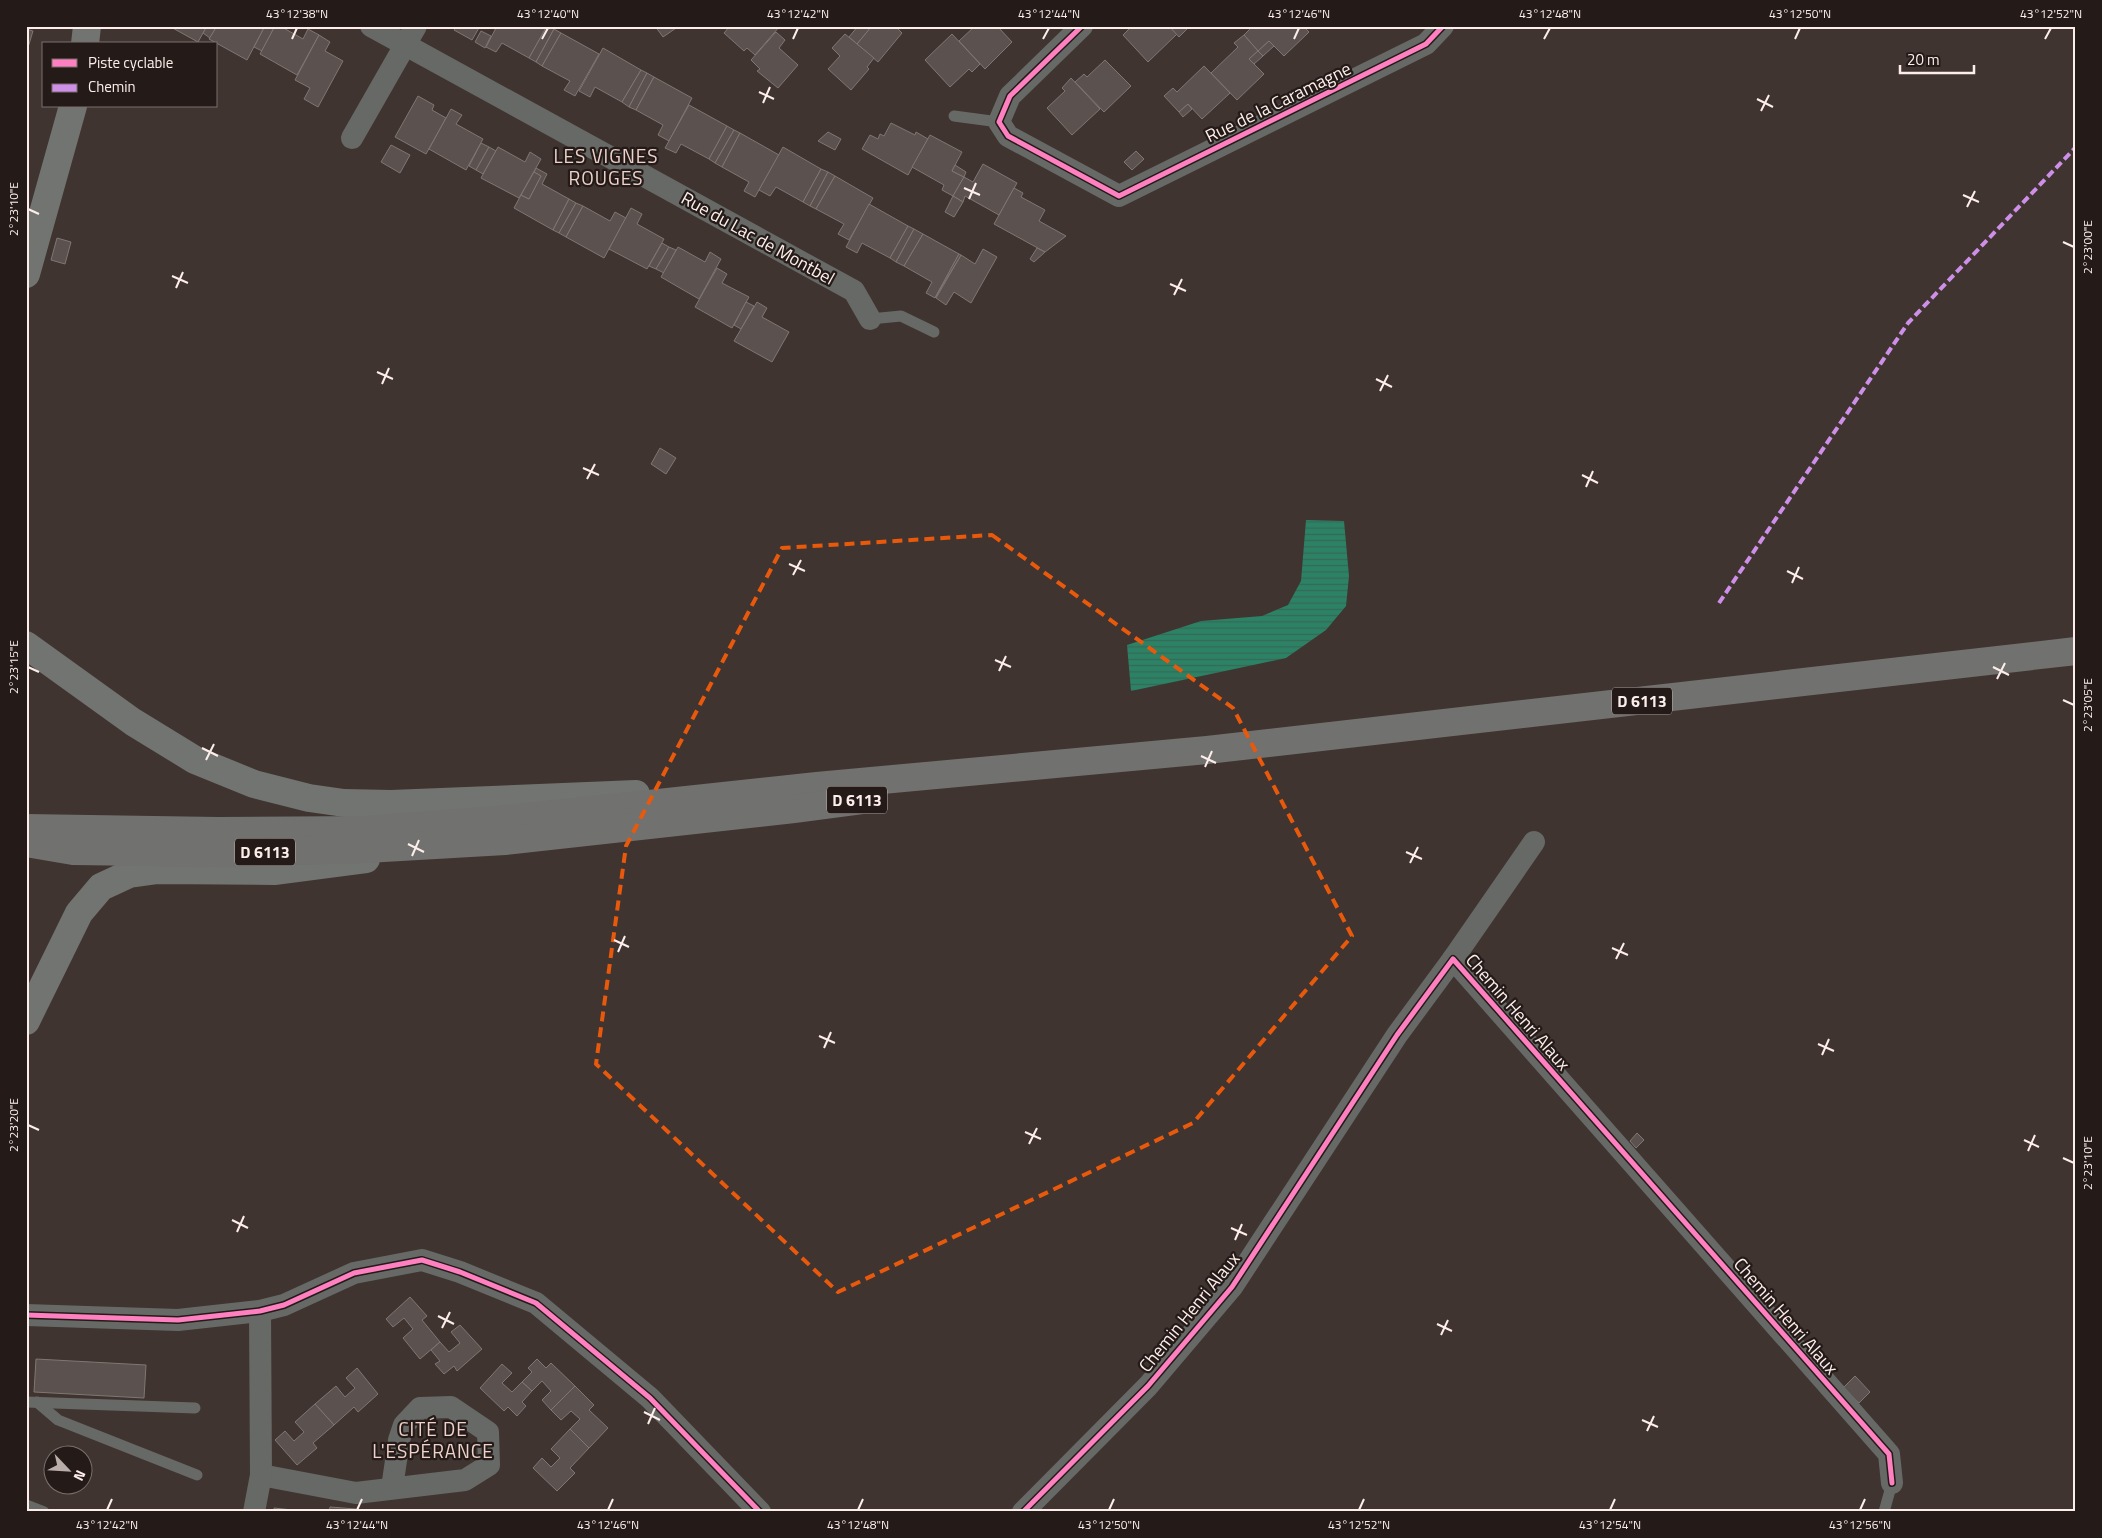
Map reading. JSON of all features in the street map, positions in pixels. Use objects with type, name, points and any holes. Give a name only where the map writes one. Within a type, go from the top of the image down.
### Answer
[{"type":"main road","points":[[85,42],[87,26]]},
{"type":"main road","points":[[26,274],[72,108]]},
{"type":"main road","points":[[26,645],[133,722],[195,760],[254,784],[309,798],[344,803],[391,804],[817,786]]},
{"type":"main road","name":"D 6113","points":[[26,828],[218,831],[366,830],[499,820],[817,786],[1207,750],[2076,651]]},
{"type":"main road","name":"D 6113","points":[[26,843],[73,851],[218,853],[366,849],[505,841],[794,809],[1207,750]]},
{"type":"main road","points":[[26,1021],[79,914],[101,887],[129,874],[158,870],[274,871],[505,841]]},
{"type":"street","name":"Rue du Lac de Montbel","points":[[371,26],[411,36],[854,291],[870,319]]},
{"type":"street","points":[[998,122],[1010,96],[1082,26]]},
{"type":"street","name":"Rue de la Caramagne","points":[[998,122],[1008,136],[1119,196],[1426,44],[1443,26]]},
{"type":"street","points":[[352,138],[411,36]]},
{"type":"street","points":[[1453,959],[1534,842]]},
{"type":"street","name":"Chemin Henri Alaux","points":[[1023,1512],[1148,1386],[1232,1286],[1397,1035],[1453,959],[1889,1454],[1892,1483]]},
{"type":"street","points":[[26,1315],[178,1320],[260,1311],[284,1305],[354,1273],[422,1260],[460,1272],[536,1303],[650,1398],[760,1512]]},
{"type":"street","points":[[254,1512],[261,1475],[260,1311]]},
{"type":"street","points":[[261,1475],[356,1493],[465,1480],[489,1465],[488,1432],[451,1407],[420,1408],[404,1425],[399,1440],[392,1488]]},
{"type":"lane","points":[[954,116],[998,122]]},
{"type":"lane","points":[[870,319],[901,316],[934,332]]},
{"type":"lane","points":[[32,1402],[195,1408]]},
{"type":"lane","points":[[32,1402],[58,1420],[197,1475]]},
{"type":"lane","points":[[1884,1512],[1892,1483]]},
{"type":"lane","points":[[26,1505],[44,1512]]},
{"type":"highlighted area","points":[[992,535],[1233,708],[1352,936],[1193,1123],[838,1292],[596,1064],[626,846],[782,548]]},
{"type":"shaded area","points":[[1306,520],[1344,521],[1349,576],[1346,606],[1326,630],[1286,658],[1131,691],[1127,645],[1201,621],[1262,616],[1288,605],[1301,581]]},
{"type":"building","points":[[169,26],[207,26],[198,42]]},
{"type":"building","points":[[207,26],[217,26],[210,38],[203,33]]},
{"type":"building","points":[[217,26],[265,26],[247,60],[218,44],[218,42],[209,39]]},
{"type":"building","points":[[265,26],[274,28],[262,51],[254,47]]},
{"type":"building","points":[[275,26],[280,26],[303,39],[308,29],[319,35],[297,75],[260,54]]},
{"type":"building","points":[[457,26],[480,26],[472,40],[454,30]]},
{"type":"building","points":[[497,26],[547,26],[529,58],[502,43],[496,52],[486,47]]},
{"type":"building","points":[[547,26],[554,29],[536,62],[529,58]]},
{"type":"building","points":[[655,26],[679,26],[663,37]]},
{"type":"building","points":[[730,26],[780,26],[755,55],[747,48],[744,51],[724,33]]},
{"type":"building","points":[[858,26],[872,26],[857,44],[849,37]]},
{"type":"building","points":[[872,26],[895,26],[902,33],[878,62],[857,44]]},
{"type":"building","points":[[975,26],[999,26],[1012,42],[985,69],[959,41]]},
{"type":"building","points":[[1132,26],[1169,26],[1177,34],[1148,62],[1123,35]]},
{"type":"building","points":[[1169,26],[1190,26],[1179,37]]},
{"type":"building","points":[[1253,26],[1258,29],[1261,26],[1303,26],[1309,32],[1284,56],[1269,41],[1258,51],[1244,35]]},
{"type":"building","points":[[26,29],[33,31],[26,54]]},
{"type":"building","points":[[554,29],[561,33],[542,66],[536,62]]},
{"type":"building","points":[[481,31],[491,36],[485,48],[475,42]]},
{"type":"building","points":[[776,32],[785,40],[779,48],[798,65],[778,88],[757,71],[760,69],[751,60]]},
{"type":"building","points":[[561,33],[599,54],[575,96],[564,90],[570,81],[542,66]]},
{"type":"building","points":[[845,34],[874,58],[867,67],[869,69],[851,90],[828,69],[840,56],[832,48]]},
{"type":"building","points":[[952,34],[980,64],[972,72],[969,69],[950,87],[925,60]]},
{"type":"building","points":[[319,35],[330,42],[325,51],[343,61],[318,107],[304,99],[310,88],[295,80]]},
{"type":"building","points":[[1244,35],[1258,51],[1249,59],[1264,74],[1237,100],[1211,73],[1238,47],[1234,43]]},
{"type":"building","points":[[1269,41],[1274,46],[1263,56],[1258,51]]},
{"type":"building","points":[[603,48],[641,70],[622,102],[595,87],[590,97],[579,91]]},
{"type":"building","points":[[1258,51],[1263,56],[1254,64],[1249,59]]},
{"type":"building","points":[[1105,60],[1131,86],[1104,112],[1075,82],[1084,74],[1087,77]]},
{"type":"building","points":[[1204,66],[1230,93],[1202,119],[1188,104],[1179,112],[1164,96],[1173,88],[1177,92]]},
{"type":"building","points":[[641,70],[647,73],[629,107],[622,102]]},
{"type":"building","points":[[647,73],[654,77],[636,110],[629,107]]},
{"type":"building","points":[[654,77],[692,98],[669,141],[658,135],[663,125],[636,110]]},
{"type":"building","points":[[1071,78],[1100,109],[1072,135],[1047,108],[1065,91],[1062,88]]},
{"type":"building","points":[[418,96],[434,105],[432,110],[446,118],[426,154],[395,137]]},
{"type":"building","points":[[1188,104],[1192,109],[1183,117],[1179,112]]},
{"type":"building","points":[[689,105],[727,126],[709,159],[681,144],[676,153],[665,148]]},
{"type":"building","points":[[451,109],[462,115],[456,124],[483,139],[466,170],[429,149]]},
{"type":"building","points":[[891,123],[915,135],[916,132],[928,139],[908,175],[862,149],[870,135],[878,139],[880,134],[884,136]]},
{"type":"building","points":[[727,126],[734,130],[715,163],[709,159]]},
{"type":"building","points":[[734,130],[740,133],[722,167],[715,163]]},
{"type":"building","points":[[828,132],[841,139],[835,150],[818,141]]},
{"type":"building","points":[[740,133],[779,155],[755,197],[744,191],[749,182],[722,167]]},
{"type":"building","points":[[930,135],[962,152],[952,171],[964,177],[953,196],[942,190],[944,185],[912,167]]},
{"type":"building","points":[[481,143],[489,147],[476,170],[469,166]]},
{"type":"building","points":[[391,145],[410,155],[400,173],[381,162]]},
{"type":"building","points":[[489,147],[496,151],[483,174],[476,170]]},
{"type":"building","points":[[498,147],[525,162],[530,152],[541,159],[519,198],[481,178]]},
{"type":"building","points":[[783,147],[821,169],[803,202],[776,187],[770,196],[759,190]]},
{"type":"building","points":[[1136,151],[1144,159],[1132,170],[1124,162]]},
{"type":"building","points":[[983,164],[1017,183],[999,215],[965,196],[963,202],[953,196],[964,177],[973,182]]},
{"type":"building","points":[[955,165],[966,172],[964,177],[952,171]]},
{"type":"building","points":[[536,168],[547,174],[542,184],[569,199],[553,230],[514,208],[521,195],[529,199],[541,176],[534,172]]},
{"type":"building","points":[[821,169],[828,172],[810,206],[803,202]]},
{"type":"building","points":[[534,172],[541,176],[529,199],[521,195]]},
{"type":"building","points":[[828,172],[835,176],[816,209],[810,206]]},
{"type":"building","points":[[835,176],[873,198],[849,240],[838,234],[844,224],[816,209]]},
{"type":"building","points":[[1014,188],[1023,193],[1021,197],[1045,210],[1039,221],[1066,236],[1045,252],[994,224]]},
{"type":"building","points":[[953,196],[963,202],[954,217],[945,212]]},
{"type":"building","points":[[569,199],[576,203],[559,233],[553,230]]},
{"type":"building","points":[[576,203],[583,206],[566,237],[559,233]]},
{"type":"building","points":[[869,204],[908,226],[890,258],[862,243],[857,253],[846,247]]},
{"type":"building","points":[[583,206],[610,221],[615,212],[626,218],[604,258],[566,237]]},
{"type":"building","points":[[631,208],[642,214],[637,224],[664,239],[647,269],[609,249]]},
{"type":"building","points":[[908,226],[914,229],[896,262],[890,258]]},
{"type":"building","points":[[914,229],[923,234],[904,266],[896,262]]},
{"type":"building","points":[[923,234],[959,254],[935,298],[926,293],[932,282],[904,266]]},
{"type":"building","points":[[57,238],[71,242],[65,264],[51,260]]},
{"type":"building","points":[[662,243],[669,247],[656,269],[649,266]]},
{"type":"building","points":[[669,247],[676,250],[664,273],[656,269]]},
{"type":"building","points":[[678,247],[705,262],[710,252],[721,259],[699,299],[661,277]]},
{"type":"building","points":[[1037,248],[1045,252],[1034,262],[1030,259]]},
{"type":"building","points":[[983,249],[997,257],[971,303],[954,292],[946,305],[936,298],[961,255],[975,264]]},
{"type":"building","points":[[959,254],[961,255],[935,298]]},
{"type":"building","points":[[717,268],[727,274],[722,283],[749,297],[732,328],[695,307]]},
{"type":"building","points":[[746,302],[754,306],[741,329],[734,325]]},
{"type":"building","points":[[757,302],[767,308],[762,317],[789,332],[772,362],[734,341]]},
{"type":"building","points":[[660,448],[676,458],[666,474],[651,464]]},
{"type":"building","points":[[1637,1133],[1644,1140],[1636,1148],[1630,1141]]},
{"type":"building","points":[[410,1297],[427,1316],[422,1320],[440,1342],[420,1359],[403,1338],[413,1329],[404,1318],[393,1327],[386,1319]]},
{"type":"building","points":[[460,1325],[482,1349],[457,1371],[454,1366],[444,1374],[435,1364],[440,1361],[431,1350],[440,1342],[449,1352],[460,1343],[451,1332]]},
{"type":"building","points":[[36,1359],[146,1365],[144,1398],[34,1392]]},
{"type":"building","points":[[537,1359],[546,1368],[551,1363],[575,1386],[551,1410],[542,1400],[551,1391],[542,1381],[532,1391],[522,1382],[532,1372],[528,1368]]},
{"type":"building","points":[[502,1364],[512,1373],[502,1383],[512,1392],[522,1382],[532,1391],[522,1402],[526,1406],[517,1416],[508,1407],[504,1411],[480,1388]]},
{"type":"building","points":[[357,1368],[378,1394],[358,1412],[354,1407],[334,1425],[315,1404],[336,1386],[345,1397],[355,1388],[346,1378]]},
{"type":"building","points":[[1855,1376],[1870,1392],[1859,1403],[1843,1388]]},
{"type":"building","points":[[575,1386],[594,1405],[589,1410],[608,1428],[589,1448],[570,1429],[580,1419],[571,1411],[561,1420],[551,1410]]},
{"type":"building","points":[[315,1404],[334,1425],[313,1443],[317,1448],[297,1465],[275,1440],[285,1431],[294,1441],[304,1432],[295,1422]]},
{"type":"building","points":[[570,1429],[589,1448],[570,1468],[575,1473],[557,1491],[533,1468],[542,1458],[551,1467],[560,1458],[551,1449]]},
{"type":"building","points":[[330,1507],[356,1509],[356,1512],[329,1512]]},
{"type":"building","points":[[274,1508],[302,1511],[274,1512]]},
{"type":"marked path","points":[[1719,603],[1908,323],[2076,147]]},
{"type":"cycle path","points":[[1082,26],[1010,96],[999,122],[1008,136],[1119,196],[1426,44],[1443,26]]},
{"type":"cycle path","points":[[1023,1512],[1148,1386],[1232,1287],[1397,1035],[1453,959],[1889,1454],[1892,1483]]},
{"type":"cycle path","points":[[26,1315],[178,1320],[260,1311],[284,1305],[354,1273],[422,1260],[460,1272],[536,1303],[650,1398],[760,1512]]},
{"type":"district","name":"LES VIGNES ROUGES","points":[[606,166]]},
{"type":"district","name":"CITÉ DE L'ESPÉRANCE","points":[[433,1439]]}]
